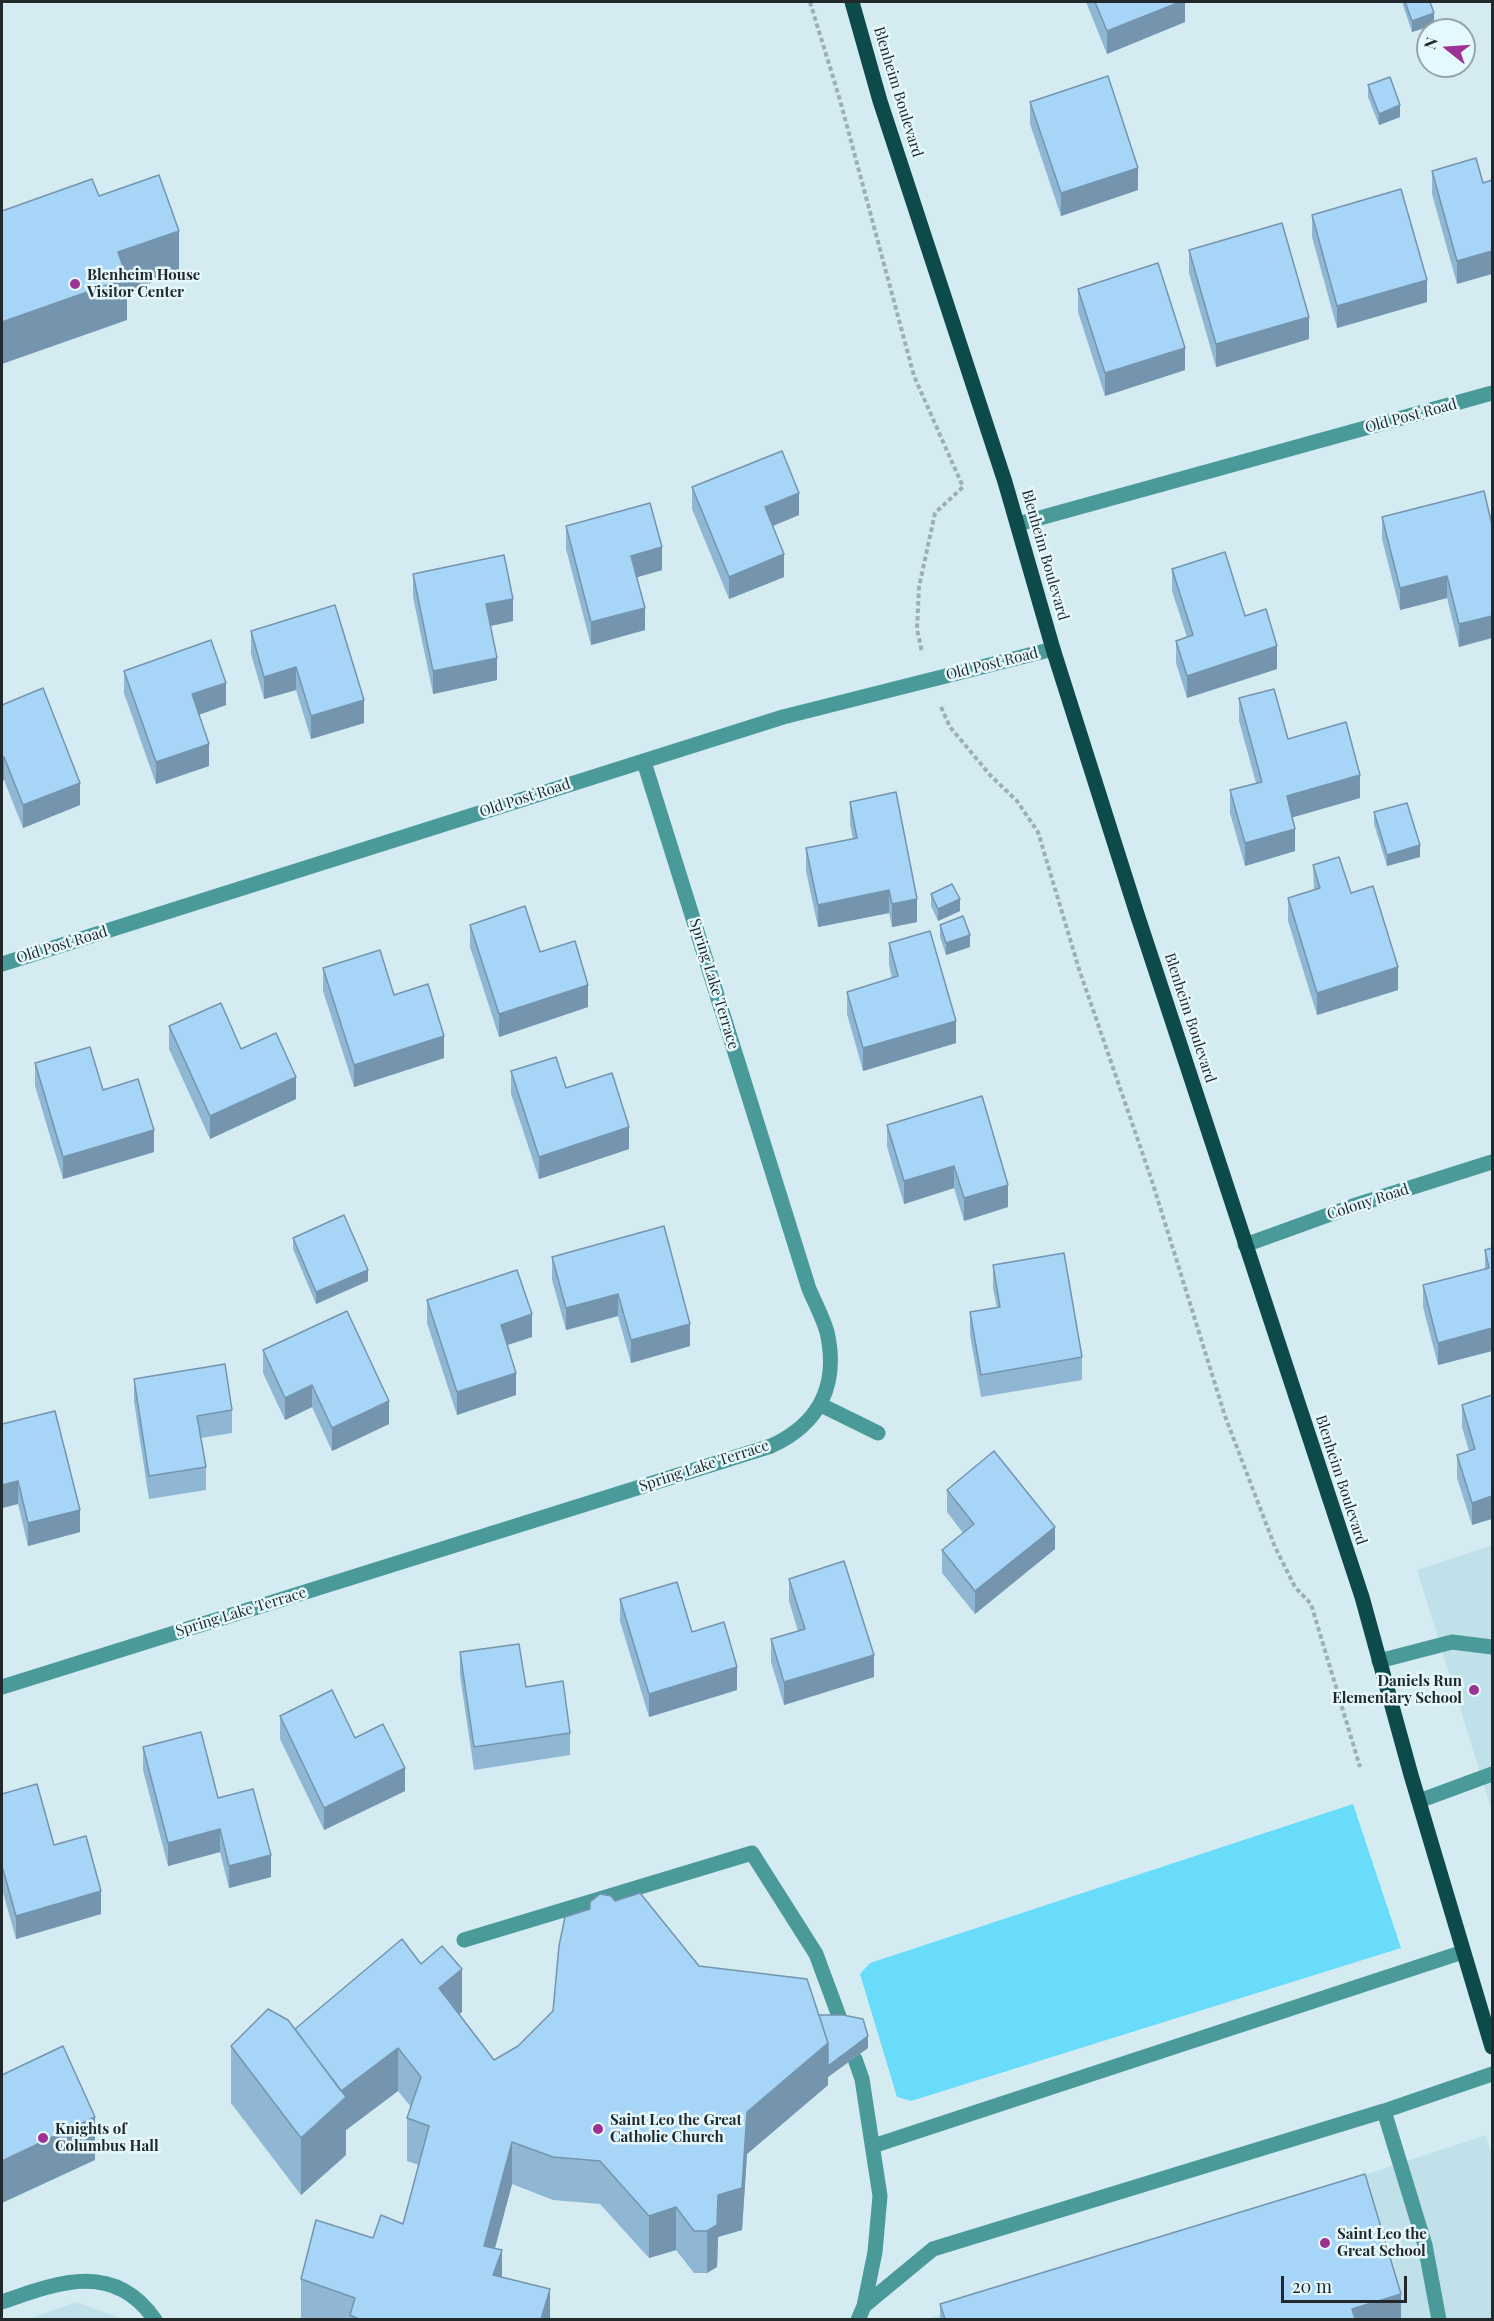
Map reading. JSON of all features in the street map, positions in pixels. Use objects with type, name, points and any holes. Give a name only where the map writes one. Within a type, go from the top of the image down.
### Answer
[{"type":"main road","name":"Blenheim Boulevard","points":[[852,2],[880,101],[1018,524],[1053,649],[1245,1245],[1362,1597],[1419,1801],[1492,2047]]},
{"type":"street","name":"Old Post Road","points":[[1018,524],[1492,393]]},
{"type":"street","name":"Old Post Road","points":[[2,964],[783,717],[1053,649]]},
{"type":"street","name":"Spring Lake Terrace","points":[[2,1687],[771,1446],[789,1438],[808,1422],[821,1405],[829,1372],[826,1329],[809,1289],[644,762]]},
{"type":"street","name":"Colony Road","points":[[1245,1245],[1343,1210],[1492,1162]]},
{"type":"street","points":[[821,1405],[878,1433]]},
{"type":"street","points":[[1379,1662],[1452,1642],[1492,1647]]},
{"type":"street","points":[[1419,1801],[1492,1774]]},
{"type":"street","points":[[464,1940],[752,1853],[816,1954],[843,2027]]},
{"type":"street","points":[[873,2146],[1463,1952]]},
{"type":"street","points":[[855,2059],[862,2079],[880,2196],[875,2252],[864,2315]]},
{"type":"street","points":[[864,2315],[933,2249],[1384,2111],[1492,2074]]},
{"type":"street","points":[[1384,2111],[1425,2245],[1439,2319]]},
{"type":"street","points":[[2,2302],[48,2286],[83,2280],[120,2289],[147,2307],[155,2319]]},
{"type":"path","points":[[810,2],[840,100],[914,376],[963,487],[936,513],[920,587],[917,629],[929,680],[950,727],[991,776],[1017,801],[1038,832],[1079,969],[1151,1178],[1225,1416],[1275,1547],[1294,1587],[1311,1604],[1360,1767]]},
{"type":"shaded area","name":"Daniels Run Elementary School","points":[[1492,1545],[1492,1811],[1417,1570]]},
{"type":"shaded area","points":[[1353,1804],[1401,1948],[911,2101],[897,2097],[860,1974],[870,1963]]},
{"type":"shaded area","name":"Saint Leo the Great School","points":[[1486,2135],[1492,2156],[1492,2319],[924,2320]]},
{"type":"shaded area","points":[[77,2302],[123,2319],[28,2319]]},
{"type":"building","points":[[1095,2],[1180,2],[1107,31]]},
{"type":"building","points":[[1405,2],[1430,2],[1434,13],[1412,21]]},
{"type":"building","points":[[1108,76],[1138,168],[1061,193],[1030,102]]},
{"type":"building","points":[[1390,77],[1400,105],[1379,114],[1368,85]]},
{"type":"building","points":[[1476,158],[1483,183],[1492,180],[1492,251],[1457,261],[1432,171]]},
{"type":"building","points":[[159,175],[179,231],[118,252],[127,278],[2,322],[2,211],[92,179],[99,196]]},
{"type":"building","points":[[1401,189],[1427,280],[1337,306],[1312,215]]},
{"type":"building","points":[[1282,223],[1309,317],[1216,344],[1189,250]]},
{"type":"building","points":[[1158,263],[1185,348],[1105,373],[1078,289]]},
{"type":"building","points":[[782,451],[799,493],[765,507],[784,554],[729,577],[692,487]]},
{"type":"building","points":[[1484,491],[1492,525],[1492,616],[1459,624],[1447,576],[1400,588],[1382,517]]},
{"type":"building","points":[[650,503],[662,547],[631,556],[645,608],[591,622],[566,526]]},
{"type":"building","points":[[1225,552],[1245,616],[1266,609],[1277,646],[1187,676],[1176,641],[1193,635],[1172,569]]},
{"type":"building","points":[[504,555],[513,599],[486,604],[497,658],[433,671],[413,574]]},
{"type":"building","points":[[335,605],[364,700],[311,716],[296,667],[264,677],[251,631]]},
{"type":"building","points":[[211,640],[226,683],[192,694],[209,744],[156,762],[124,671]]},
{"type":"building","points":[[43,688],[80,783],[23,805],[4,757],[2,758],[2,705]]},
{"type":"building","points":[[1274,689],[1288,739],[1346,722],[1360,775],[1287,796],[1295,829],[1245,843],[1230,790],[1262,782],[1239,698]]},
{"type":"building","points":[[896,792],[917,899],[892,904],[889,890],[818,905],[806,848],[857,838],[850,802]]},
{"type":"building","points":[[1407,803],[1420,845],[1387,855],[1374,812]]},
{"type":"building","points":[[1339,857],[1351,893],[1373,886],[1398,967],[1317,993],[1288,898],[1320,888],[1313,865]]},
{"type":"building","points":[[952,884],[960,899],[938,909],[931,894]]},
{"type":"building","points":[[525,906],[540,952],[575,941],[588,985],[499,1014],[470,925]]},
{"type":"building","points":[[963,916],[970,935],[946,943],[940,925]]},
{"type":"building","points":[[930,931],[956,1021],[863,1048],[847,992],[898,976],[889,943]]},
{"type":"building","points":[[380,950],[394,995],[428,984],[444,1036],[354,1065],[323,968]]},
{"type":"building","points":[[221,1003],[241,1049],[276,1033],[296,1077],[210,1116],[169,1026]]},
{"type":"building","points":[[90,1047],[103,1090],[138,1079],[154,1130],[63,1157],[35,1063]]},
{"type":"building","points":[[556,1057],[566,1088],[612,1073],[629,1127],[539,1157],[511,1071]]},
{"type":"building","points":[[982,1096],[1008,1185],[964,1198],[954,1166],[904,1181],[887,1125]]},
{"type":"building","points":[[344,1215],[368,1270],[316,1292],[293,1238]]},
{"type":"building","points":[[664,1226],[690,1324],[631,1340],[618,1294],[566,1308],[552,1257]]},
{"type":"building","points":[[1492,1248],[1492,1328],[1438,1343],[1423,1285],[1489,1268],[1485,1250]]},
{"type":"building","points":[[1064,1253],[1082,1357],[981,1375],[970,1312],[1000,1307],[993,1265]]},
{"type":"building","points":[[517,1270],[532,1314],[501,1325],[516,1373],[457,1392],[427,1300]]},
{"type":"building","points":[[347,1311],[389,1401],[332,1428],[312,1385],[285,1398],[263,1350]]},
{"type":"building","points":[[225,1364],[232,1410],[197,1416],[206,1467],[149,1476],[134,1379]]},
{"type":"building","points":[[1492,1395],[1492,1496],[1472,1503],[1457,1455],[1475,1449],[1462,1405]]},
{"type":"building","points":[[55,1411],[80,1510],[28,1523],[18,1481],[2,1485],[2,1424]]},
{"type":"building","points":[[994,1451],[1055,1527],[975,1591],[942,1550],[974,1524],[947,1490]]},
{"type":"building","points":[[844,1561],[874,1655],[784,1682],[771,1639],[805,1629],[789,1579]]},
{"type":"building","points":[[677,1582],[692,1632],[724,1622],[737,1667],[649,1694],[620,1599]]},
{"type":"building","points":[[519,1644],[526,1687],[563,1681],[570,1733],[474,1747],[460,1652]]},
{"type":"building","points":[[332,1690],[355,1738],[383,1724],[405,1768],[324,1808],[280,1716]]},
{"type":"building","points":[[201,1732],[218,1798],[253,1789],[271,1855],[229,1866],[220,1829],[168,1843],[143,1747]]},
{"type":"building","points":[[37,1784],[54,1845],[86,1836],[101,1891],[16,1916],[2,1866],[2,1794]]},
{"type":"building","name":"Saint Leo the Great Catholic Church","points":[[640,1893],[699,1966],[807,1979],[828,2043],[747,2112],[742,2188],[718,2195],[717,2225],[707,2231],[694,2231],[676,2207],[649,2216],[600,2161],[553,2157],[512,2142],[484,2246],[502,2250],[493,2275],[550,2289],[541,2319],[359,2319],[350,2315],[355,2298],[301,2279],[316,2220],[373,2238],[381,2215],[403,2224],[429,2126],[407,2118],[421,2077],[398,2048],[341,2091],[295,2029],[402,1939],[421,1964],[442,1946],[462,1969],[439,1988],[494,2060],[518,2046],[553,2011],[559,1946],[565,1917],[590,1909],[590,1902],[600,1894],[611,1896],[615,1901]]},
{"type":"building","points":[[268,2009],[288,2020],[346,2097],[301,2138],[231,2046]]},
{"type":"building","points":[[819,2015],[843,2015],[863,2019],[868,2036],[828,2066],[828,2043]]},
{"type":"building","points":[[63,2046],[95,2117],[2,2161],[2,2075]]},
{"type":"building","name":"Saint Leo the Great School","points":[[1365,2174],[1401,2294],[1352,2309],[1355,2319],[945,2319],[940,2304]]},
{"type":"place","name":"Blenheim House Visitor Center","points":[[75,284]]},
{"type":"place","name":"Daniels Run Elementary School","points":[[1474,1690]]},
{"type":"place","name":"Saint Leo the Great Catholic Church","points":[[598,2129]]},
{"type":"place","name":"Knights of Columbus Hall","points":[[43,2138]]},
{"type":"place","name":"Saint Leo the Great School","points":[[1325,2243]]}]
